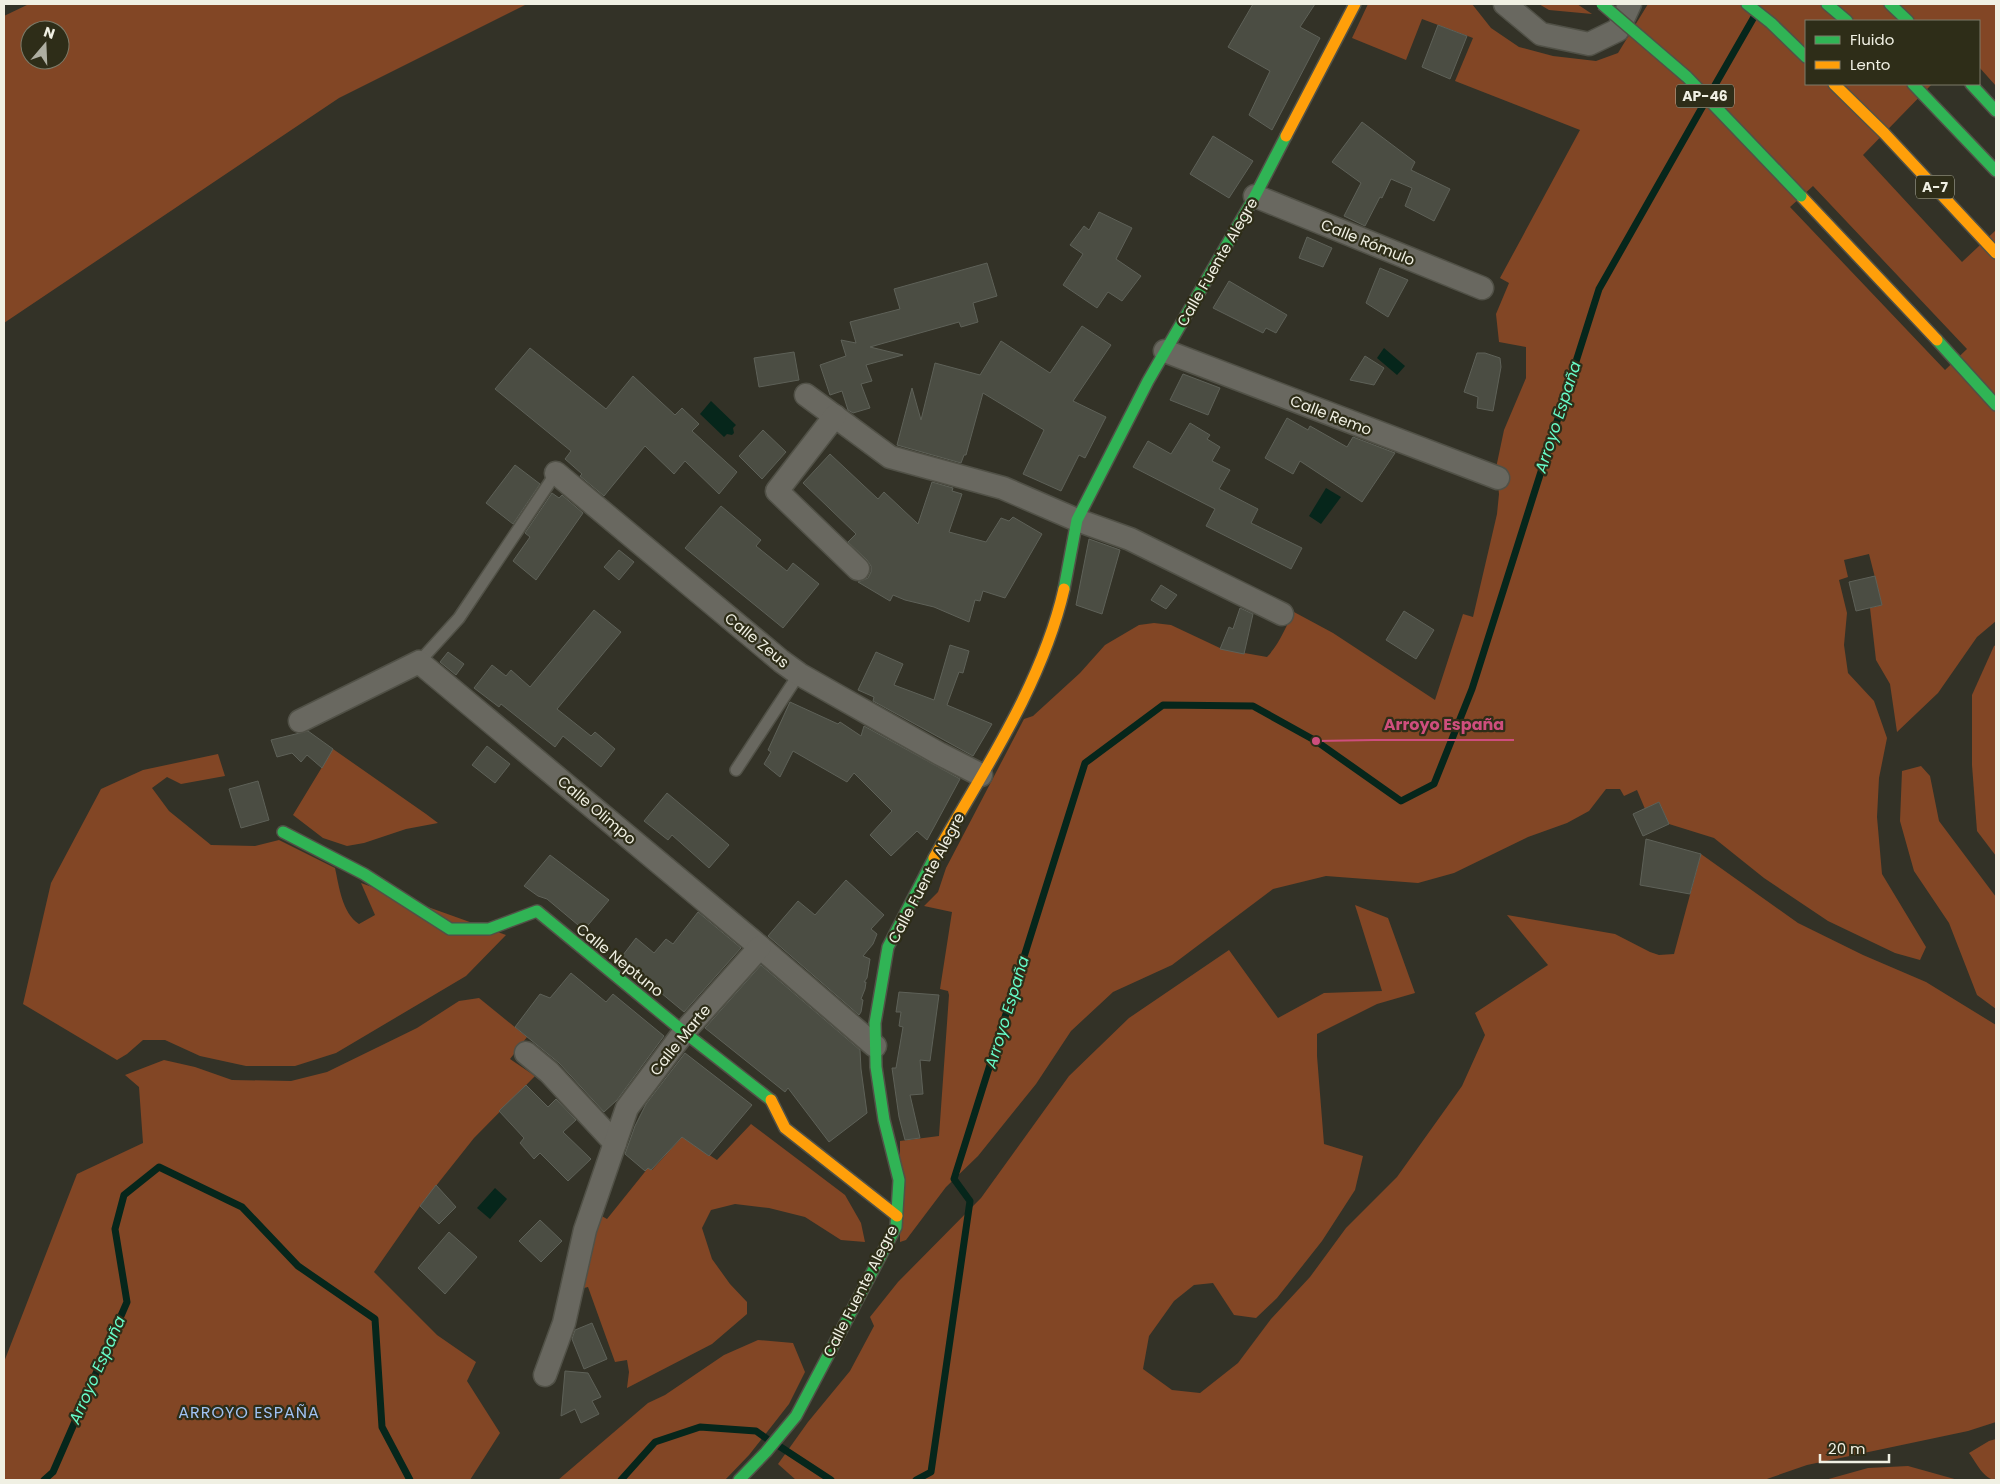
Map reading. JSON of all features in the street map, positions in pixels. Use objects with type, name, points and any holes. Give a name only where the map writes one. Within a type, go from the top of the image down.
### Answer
[{"type":"main road","name":"Calle Fuente Alegre","points":[[739,1480],[766,1452],[796,1416],[896,1227],[899,1180],[884,1120],[876,1067],[875,1023],[888,947],[934,859],[1023,701],[1050,642],[1064,591],[1077,520],[1165,352],[1255,196],[1355,4]]},
{"type":"main road","name":"AP-46","points":[[1602,4],[1687,77],[1956,360],[1996,405]]},
{"type":"main road","points":[[1747,4],[1771,23],[1805,56]]},
{"type":"main road","points":[[1827,4],[1846,20]]},
{"type":"main road","points":[[1890,4],[1907,20]]},
{"type":"main road","name":"A-7","points":[[1835,85],[1884,133],[1996,253]]},
{"type":"main road","points":[[1914,85],[1996,171]]},
{"type":"main road","points":[[1972,85],[1996,111]]},
{"type":"main road","name":"Calle Neptuno","points":[[283,832],[364,874],[450,929],[489,929],[536,911],[773,1102],[785,1128],[897,1216]]},
{"type":"street","points":[[1505,4],[1541,34],[1589,44],[1618,30],[1630,4]]},
{"type":"street","name":"Calle Rómulo","points":[[1255,196],[1482,288]]},
{"type":"street","name":"Calle Remo","points":[[1165,352],[1498,478]]},
{"type":"street","points":[[806,395],[890,457],[1003,488],[1077,520],[1130,539],[1282,614]]},
{"type":"street","points":[[836,416],[777,491],[858,569]]},
{"type":"street","name":"Calle Zeus","points":[[556,473],[799,674],[940,754],[981,775]]},
{"type":"street","points":[[300,721],[419,662]]},
{"type":"street","name":"Calle Olimpo","points":[[419,662],[876,1046]]},
{"type":"street","name":"Calle Marte","points":[[545,1375],[564,1324],[585,1230],[627,1108],[684,1032],[760,947]]},
{"type":"street","points":[[526,1053],[549,1072],[615,1143]]},
{"type":"lane","points":[[419,662],[459,618],[556,473]]},
{"type":"lane","points":[[736,770],[799,674]]},
{"type":"shaded area","points":[[29,4],[527,4],[339,98],[4,323],[4,16]]},
{"type":"shaded area","points":[[1368,4],[1472,4],[1491,28],[1519,47],[1553,56],[1596,61],[1618,53],[1648,4],[1996,4],[1996,86],[1980,68],[1980,20],[1805,20],[1805,85],[1931,85],[1863,155],[1962,262],[1996,230],[1996,621],[1977,637],[1938,693],[1897,732],[1890,684],[1876,660],[1870,608],[1882,605],[1869,554],[1844,560],[1848,577],[1839,580],[1847,613],[1844,645],[1848,673],[1874,701],[1887,738],[1879,778],[1877,817],[1882,874],[1926,947],[1920,960],[1895,953],[1828,921],[1764,878],[1714,838],[1669,824],[1659,802],[1645,809],[1637,790],[1624,796],[1620,789],[1606,789],[1589,811],[1567,823],[1528,837],[1454,873],[1418,883],[1326,876],[1273,889],[1172,965],[1113,992],[1071,1031],[1036,1084],[978,1156],[946,1187],[906,1240],[900,1242],[900,1141],[939,1136],[949,995],[948,991],[940,989],[952,912],[924,906],[938,892],[946,868],[1024,719],[1033,716],[1080,673],[1105,645],[1139,625],[1154,623],[1171,625],[1222,649],[1267,657],[1279,641],[1294,612],[1333,633],[1435,700],[1463,614],[1473,617],[1497,514],[1499,494],[1496,468],[1504,430],[1526,378],[1526,347],[1499,342],[1496,314],[1509,283],[1500,278],[1580,130],[1455,81],[1473,38],[1422,19],[1406,60],[1352,38]],"holes":[[[1813,186],[1967,349],[1945,370],[1790,207]]]},
{"type":"shaded area","points":[[1539,4],[1577,4],[1592,14],[1549,10]]},
{"type":"shaded area","points":[[1384,348],[1405,366],[1397,375],[1377,358]]},
{"type":"shaded area","points":[[711,401],[736,425],[733,428],[734,433],[732,435],[727,434],[724,437],[700,414]]},
{"type":"shaded area","points":[[1326,488],[1341,497],[1321,524],[1309,516]]},
{"type":"shaded area","points":[[1996,645],[1996,856],[1977,831],[1972,765],[1972,695]]},
{"type":"shaded area","points":[[333,749],[438,823],[406,829],[364,843],[347,846],[323,838],[293,815]]},
{"type":"shaded area","points":[[218,754],[225,776],[181,784],[167,777],[152,788],[169,811],[211,845],[255,846],[279,840],[335,868],[345,906],[353,919],[359,924],[375,915],[361,883],[506,935],[466,976],[336,1053],[295,1066],[246,1066],[200,1056],[165,1040],[143,1040],[117,1060],[23,1004],[51,883],[101,789],[143,770]]},
{"type":"shaded area","points":[[1921,766],[1930,776],[1939,821],[1996,897],[1996,1009],[1977,995],[1949,923],[1914,871],[1900,821],[1902,771]]},
{"type":"shaded area","points":[[1701,854],[1798,923],[1863,955],[1926,982],[1996,1025],[1996,1422],[1968,1431],[1807,1465],[1764,1480],[796,1480],[778,1464],[808,1422],[850,1371],[874,1326],[870,1317],[898,1282],[981,1198],[1069,1076],[1129,1018],[1229,950],[1278,1018],[1324,993],[1382,991],[1355,905],[1388,918],[1415,993],[1377,1004],[1317,1034],[1324,1144],[1363,1156],[1355,1190],[1322,1241],[1277,1298],[1256,1318],[1234,1315],[1213,1283],[1194,1285],[1174,1301],[1149,1336],[1143,1369],[1172,1390],[1200,1393],[1238,1363],[1271,1319],[1310,1277],[1346,1228],[1397,1177],[1462,1086],[1485,1035],[1475,1013],[1548,965],[1507,915],[1615,934],[1650,952],[1659,955],[1674,954]]},
{"type":"shaded area","points":[[479,998],[527,1037],[510,1059],[535,1076],[474,1138],[420,1206],[374,1272],[437,1335],[476,1362],[467,1381],[500,1433],[470,1480],[4,1480],[4,1362],[77,1174],[143,1143],[139,1087],[125,1075],[164,1060],[195,1067],[232,1080],[291,1081],[327,1072],[417,1028],[459,1001]]},
{"type":"shaded area","points":[[751,1124],[845,1195],[861,1223],[865,1242],[841,1240],[805,1217],[769,1208],[735,1204],[711,1210],[702,1228],[712,1259],[730,1284],[747,1302],[747,1314],[712,1344],[627,1388],[629,1372],[627,1360],[615,1362],[588,1287],[576,1290],[598,1214],[607,1219],[648,1168],[652,1170],[682,1137],[717,1160]]},
{"type":"shaded area","points":[[495,1188],[507,1199],[490,1219],[477,1208]]},
{"type":"shaded area","points":[[758,1340],[793,1343],[805,1372],[789,1404],[749,1455],[725,1480],[558,1480],[648,1403],[665,1395],[724,1355]]},
{"type":"shaded area","points":[[1996,1439],[1996,1480],[1984,1474],[1969,1453]]},
{"type":"shaded area","points":[[1908,1466],[1958,1480],[1825,1480],[1868,1468]]},
{"type":"building","points":[[1253,4],[1315,4],[1300,27],[1320,38],[1272,130],[1249,115],[1270,71],[1228,47]]},
{"type":"building","points":[[1438,25],[1467,36],[1450,79],[1422,67]]},
{"type":"building","points":[[1362,122],[1415,162],[1411,170],[1450,189],[1434,221],[1405,206],[1412,188],[1391,179],[1365,226],[1344,216],[1361,183],[1332,162]]},
{"type":"building","points":[[1213,136],[1253,161],[1229,198],[1190,174]]},
{"type":"building","points":[[1099,212],[1132,228],[1116,259],[1141,276],[1122,301],[1108,292],[1097,308],[1063,285],[1083,254],[1070,245],[1084,226],[1089,230]]},
{"type":"building","points":[[1307,237],[1332,248],[1323,267],[1299,258]]},
{"type":"building","points":[[987,263],[997,296],[973,303],[978,322],[961,327],[959,322],[870,347],[903,355],[866,365],[872,381],[861,384],[870,408],[853,413],[848,410],[842,391],[830,395],[820,365],[846,356],[841,340],[856,343],[850,322],[900,309],[894,289]]},
{"type":"building","points":[[1380,268],[1408,280],[1388,317],[1366,303]]},
{"type":"building","points":[[1229,281],[1287,315],[1276,333],[1266,328],[1263,333],[1213,308]]},
{"type":"building","points":[[1082,326],[1111,345],[1073,401],[1106,417],[1085,458],[1079,455],[1061,491],[1023,474],[1044,430],[983,393],[966,455],[964,455],[961,463],[897,445],[912,388],[921,420],[935,363],[980,375],[1001,341],[1050,373]]},
{"type":"building","points":[[530,348],[606,409],[633,376],[675,415],[682,408],[699,424],[692,431],[737,472],[719,494],[685,461],[674,474],[645,446],[604,496],[580,476],[582,474],[565,459],[571,451],[495,389]]},
{"type":"building","points":[[794,352],[799,380],[759,387],[754,358]]},
{"type":"building","points":[[1477,353],[1485,353],[1500,358],[1501,367],[1493,411],[1477,408],[1478,397],[1464,392]]},
{"type":"building","points":[[1365,356],[1384,368],[1374,385],[1350,380]]},
{"type":"building","points":[[1183,374],[1220,388],[1208,415],[1170,400]]},
{"type":"building","points":[[1287,418],[1308,430],[1310,426],[1347,447],[1353,437],[1395,453],[1362,502],[1300,461],[1293,474],[1265,458]]},
{"type":"building","points":[[1190,423],[1210,435],[1207,439],[1220,447],[1212,461],[1230,470],[1219,489],[1258,509],[1251,523],[1302,548],[1291,569],[1206,526],[1215,509],[1133,467],[1148,441],[1171,454]]},
{"type":"building","points":[[763,430],[786,452],[762,479],[739,456]]},
{"type":"building","points":[[830,454],[878,499],[884,492],[918,524],[932,482],[953,488],[952,491],[962,494],[949,532],[986,542],[1001,518],[1009,521],[1013,517],[1042,534],[1005,598],[983,591],[980,601],[975,600],[969,622],[934,607],[893,595],[890,601],[858,582],[868,578],[871,566],[848,542],[856,534],[803,483]]},
{"type":"building","points":[[515,465],[540,484],[513,524],[486,503]]},
{"type":"building","points":[[552,493],[559,498],[562,495],[583,513],[536,580],[513,561],[530,537],[525,533]]},
{"type":"building","points":[[721,506],[761,540],[756,546],[787,571],[793,563],[819,584],[783,628],[685,548]]},
{"type":"building","points":[[1089,539],[1120,550],[1102,614],[1076,605]]},
{"type":"building","points":[[619,550],[634,562],[619,580],[604,567]]},
{"type":"building","points":[[1875,576],[1882,605],[1856,611],[1849,582]]},
{"type":"building","points":[[1161,585],[1177,595],[1166,609],[1151,600]]},
{"type":"building","points":[[1240,608],[1253,614],[1244,654],[1220,649],[1229,627],[1233,629]]},
{"type":"building","points":[[594,610],[621,632],[557,709],[591,736],[595,732],[615,749],[601,767],[563,736],[555,747],[501,704],[499,707],[474,688],[492,665],[506,676],[511,670],[530,687]]},
{"type":"building","points":[[1404,611],[1434,630],[1416,659],[1386,640]]},
{"type":"building","points":[[950,645],[969,651],[963,673],[959,672],[947,705],[992,724],[973,756],[873,701],[874,697],[858,690],[876,652],[903,664],[894,685],[934,700]]},
{"type":"building","points":[[448,652],[464,664],[456,675],[440,662]]},
{"type":"building","points":[[790,702],[838,724],[840,722],[861,736],[864,726],[960,779],[927,840],[917,831],[891,856],[870,835],[892,811],[854,773],[847,782],[793,751],[780,777],[764,764],[771,752],[768,750]]},
{"type":"building","points":[[308,731],[333,749],[322,768],[307,755],[301,762],[292,753],[277,757],[271,740]]},
{"type":"building","points":[[487,746],[510,764],[495,783],[472,765]]},
{"type":"building","points":[[258,781],[269,820],[241,828],[229,789]]},
{"type":"building","points":[[667,793],[729,845],[709,868],[672,835],[668,840],[644,821]]},
{"type":"building","points":[[1659,802],[1669,824],[1643,836],[1633,814]]},
{"type":"building","points":[[1646,839],[1701,854],[1690,894],[1640,885]]},
{"type":"building","points":[[550,855],[609,900],[584,930],[547,899],[538,896],[524,886]]},
{"type":"building","points":[[846,880],[884,915],[871,929],[877,934],[873,944],[863,956],[870,959],[859,1015],[768,936],[798,901],[815,915]]},
{"type":"building","points":[[698,912],[741,948],[684,1012],[620,959],[636,938],[654,953],[666,939],[673,944]]},
{"type":"building","points":[[761,965],[860,1050],[867,1113],[829,1142],[788,1088],[785,1092],[705,1028]]},
{"type":"building","points":[[571,973],[606,1002],[613,994],[664,1036],[617,1100],[604,1112],[559,1063],[515,1027],[540,994],[550,998]]},
{"type":"building","points":[[899,992],[939,995],[930,1061],[920,1060],[923,1094],[910,1095],[920,1138],[905,1140],[899,1117],[892,1068],[896,1068],[903,1027],[899,1026],[901,1012],[896,1012]]},
{"type":"building","points":[[685,1053],[752,1105],[709,1156],[682,1137],[651,1170],[648,1168],[645,1171],[625,1154],[635,1126],[646,1104]]},
{"type":"building","points":[[526,1085],[548,1107],[556,1099],[576,1120],[563,1132],[591,1159],[568,1181],[540,1153],[534,1159],[520,1143],[524,1138],[499,1111]]},
{"type":"building","points":[[436,1185],[456,1207],[439,1224],[420,1206]]},
{"type":"building","points":[[540,1220],[562,1241],[541,1262],[519,1241]]},
{"type":"building","points":[[449,1232],[477,1257],[445,1294],[418,1268]]},
{"type":"building","points":[[592,1323],[607,1359],[584,1369],[572,1339],[575,1330]]},
{"type":"building","points":[[565,1371],[588,1373],[601,1397],[592,1401],[599,1414],[581,1423],[575,1409],[561,1416]]},
{"type":"waterway","name":"Arroyo España","points":[[1711,92],[1754,17]]},
{"type":"waterway","name":"Arroyo España","points":[[916,1480],[931,1472],[970,1201],[954,1179],[1085,763],[1163,705],[1253,706],[1316,741],[1401,801],[1434,784],[1472,689],[1599,289],[1704,104]]},
{"type":"waterway","name":"Arroyo España","points":[[44,1480],[53,1472],[127,1302],[115,1229],[124,1195],[159,1167],[242,1207],[298,1266],[375,1319],[382,1427],[410,1480]]},
{"type":"waterway","name":"Arroyo España","points":[[621,1480],[655,1442],[700,1427],[756,1431],[770,1441]]},
{"type":"waterway","name":"Arroyo España","points":[[779,1446],[831,1480]]},
{"type":"traffic: fast","points":[[1602,4],[1687,77],[1801,196]]},
{"type":"traffic: fast","points":[[1747,4],[1771,23],[1805,56]]},
{"type":"traffic: fast","points":[[1827,4],[1846,20]]},
{"type":"traffic: fast","points":[[1890,4],[1907,20]]},
{"type":"traffic: fast","points":[[1914,85],[1996,171]]},
{"type":"traffic: fast","points":[[1972,85],[1996,111]]},
{"type":"traffic: fast","points":[[1064,589],[1077,520],[1148,381],[1255,196],[1286,136]]},
{"type":"traffic: fast","points":[[1937,340],[1996,405]]},
{"type":"traffic: fast","points":[[283,832],[364,874],[450,929],[489,929],[537,911],[684,1032],[771,1100]]},
{"type":"traffic: fast","points":[[739,1480],[766,1452],[796,1416],[896,1227],[899,1180],[884,1120],[876,1067],[875,1023],[888,947],[934,858]]},
{"type":"traffic: slow","points":[[1286,136],[1355,4]]},
{"type":"traffic: slow","points":[[1835,85],[1884,133],[1996,253]]},
{"type":"traffic: slow","points":[[1801,196],[1937,340]]},
{"type":"traffic: slow","points":[[934,858],[1009,728],[1026,694],[1054,625],[1064,589]]},
{"type":"traffic: slow","points":[[771,1100],[785,1128],[897,1216]]},
{"type":"place","name":"Arroyo España","points":[[1316,741]]},
{"type":"district","name":"ARROYO ESPAÑA","points":[[249,1412]]}]
